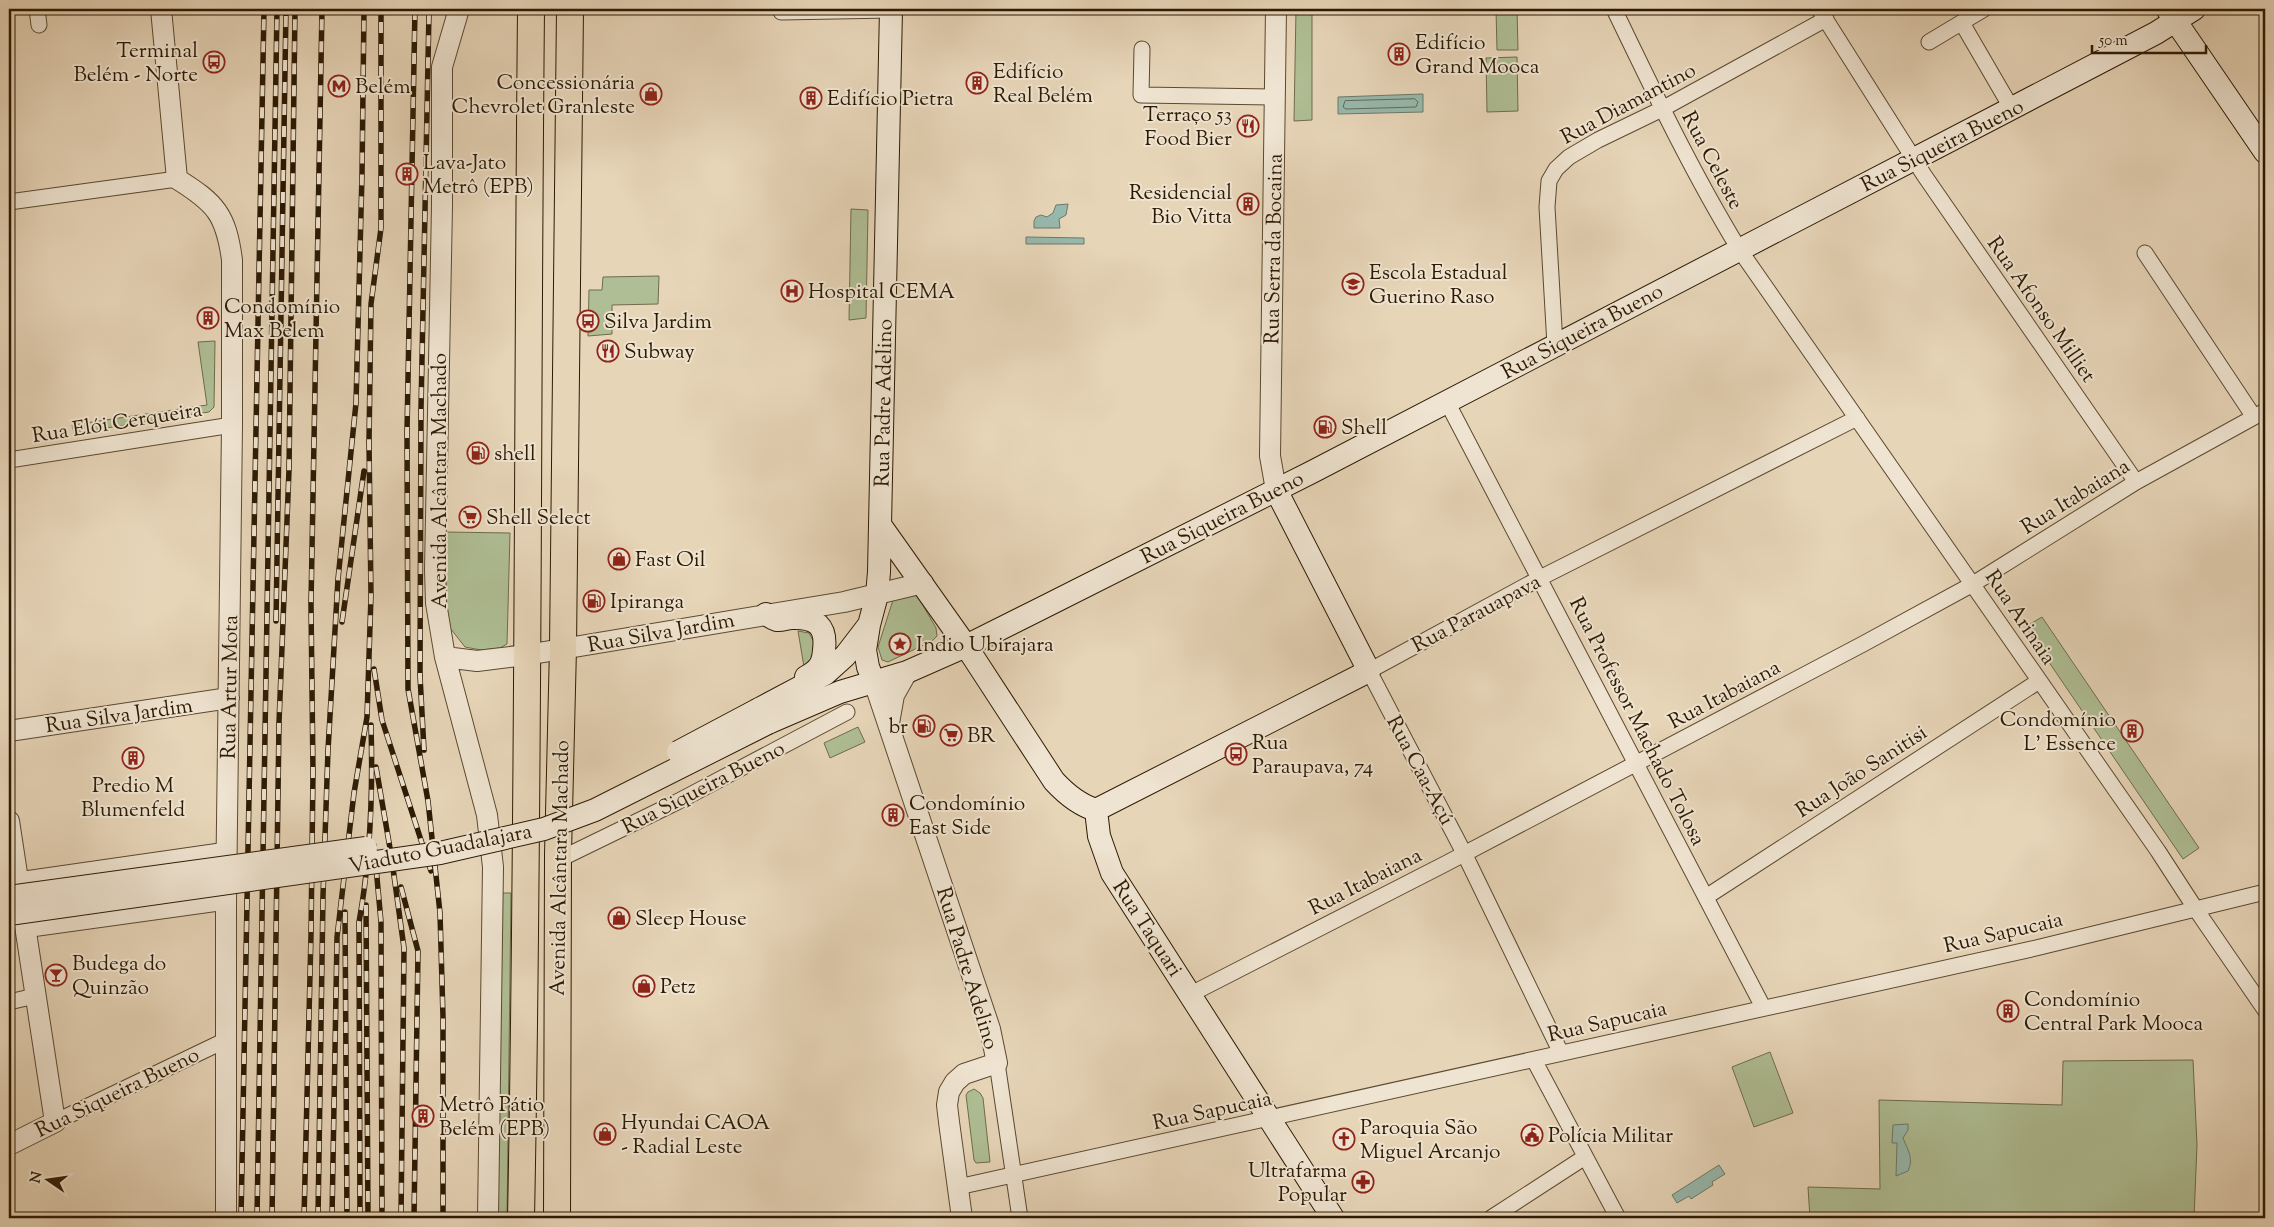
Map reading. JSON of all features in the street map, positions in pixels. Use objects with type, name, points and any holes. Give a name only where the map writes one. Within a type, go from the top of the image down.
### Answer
[{"type":"highway","name":"Avenida Alcântara Machado","points":[[522,1218],[526,893],[531,9]]},
{"type":"highway","name":"Avenida Alcântara Machado","points":[[557,1218],[558,860],[570,9]]},
{"type":"main road","name":"Rua Padre Adelino","points":[[869,625],[877,595],[881,526],[891,9]]},
{"type":"main road","points":[[2179,13],[2263,143]]},
{"type":"main road","name":"Rua Siqueira Bueno","points":[[907,672],[966,646],[1447,402],[2156,33],[2179,13]]},
{"type":"main road","name":"Rua Caa-Açú","points":[[1276,490],[1369,671]]},
{"type":"main road","points":[[881,526],[966,646],[1054,781],[1064,792],[1086,807],[1096,810]]},
{"type":"main road","points":[[766,614],[777,620],[793,618],[811,619],[819,624],[824,631],[823,663],[816,671],[802,679],[799,687]]},
{"type":"main road","points":[[869,625],[866,658],[874,682]]},
{"type":"main road","name":"Viaduto Guadalajara","points":[[9,914],[440,853],[544,829],[596,810],[764,716],[799,687],[825,674],[845,656],[869,625]]},
{"type":"main road","name":"Rua Parauapava","points":[[1096,810],[1369,671]]},
{"type":"main road","name":"Viaduto Guadalajara","points":[[13,888],[444,837],[513,824],[582,801],[764,716],[907,672]]},
{"type":"main road","name":"Rua Taquari","points":[[1096,810],[1099,836],[1112,873],[1333,1218]]},
{"type":"street","points":[[37,9],[39,25]]},
{"type":"street","points":[[9,202],[177,179],[161,9]]},
{"type":"street","name":"Avenida Alcântara Machado","points":[[459,9],[442,67],[442,216],[435,570],[436,603],[445,657],[487,815],[493,868],[488,1218]]},
{"type":"street","points":[[781,9],[781,12],[891,9]]},
{"type":"street","name":"Rua Serra da Bocaina","points":[[1276,9],[1270,456],[1276,490]]},
{"type":"street","name":"Rua Celeste","points":[[1614,9],[1662,108],[1717,213],[1739,249]]},
{"type":"street","points":[[1929,42],[1984,9]]},
{"type":"street","name":"Rua Diamantino","points":[[1555,345],[1547,207],[1549,181],[1556,168],[1568,158],[1662,108],[1823,14]]},
{"type":"street","name":"Rua Afonso Milliet","points":[[1823,14],[1914,159],[2136,482]]},
{"type":"street","points":[[1962,23],[2012,109]]},
{"type":"street","points":[[1142,49],[1141,95],[1275,97]]},
{"type":"street","name":"Rua Artur Mota","points":[[177,179],[196,191],[218,212],[229,238],[233,277],[226,902],[226,1218]]},
{"type":"street","name":"Rua Arinaia","points":[[1739,249],[2158,851],[2265,1010]]},
{"type":"street","points":[[2145,253],[2260,414]]},
{"type":"street","name":"Rua Professor Machado Tolosa","points":[[1447,402],[1763,1007]]},
{"type":"street","name":"Rua Itabaiana","points":[[1191,994],[1863,644],[1973,584],[2136,482],[2260,414]]},
{"type":"street","name":"Rua Parauapava","points":[[1369,671],[1540,578],[1858,418]]},
{"type":"street","name":"Rua Elói Cerqueira","points":[[9,460],[232,425]]},
{"type":"street","name":"Rua Silva Jardim","points":[[445,657],[477,661],[526,655],[877,595],[923,583]]},
{"type":"street","name":"Rua Caa-Açú","points":[[1369,671],[1464,853],[1562,1053]]},
{"type":"street","name":"Rua Padre Adelino","points":[[889,725],[890,709],[894,695],[907,672]]},
{"type":"street","name":"Rua João Sanitisi","points":[[1706,897],[2039,681]]},
{"type":"street","name":"Rua Padre Adelino","points":[[874,682],[990,1029],[1015,1175],[1020,1218]]},
{"type":"street","name":"Rua Silva Jardim","points":[[9,731],[229,698]]},
{"type":"street","name":"Rua Siqueira Bueno","points":[[558,860],[677,802],[847,712]]},
{"type":"street","points":[[9,821],[13,888],[24,930],[55,1122]]},
{"type":"street","points":[[13,888],[227,850]]},
{"type":"street","name":"Rua Sapucaia","points":[[958,1188],[1763,1007],[2036,948],[2265,892]]},
{"type":"street","points":[[24,930],[226,902]]},
{"type":"street","points":[[9,1002],[35,996]]},
{"type":"street","name":"Rua Siqueira Bueno","points":[[9,1145],[226,1040]]},
{"type":"street","points":[[1534,1060],[1618,1218]]},
{"type":"street","points":[[962,1218],[948,1114],[950,1092],[955,1082],[964,1074],[997,1063]]},
{"type":"street","points":[[1491,1218],[1585,1158]]},
{"type":"green space","points":[[1296,9],[1312,9],[1312,120],[1294,121]]},
{"type":"green space","points":[[1496,9],[1517,9],[1518,50],[1497,50]]},
{"type":"green space","points":[[1517,57],[1518,111],[1487,112],[1486,58]]},
{"type":"green space","points":[[851,209],[868,210],[866,318],[849,320]]},
{"type":"green space","points":[[659,276],[658,304],[612,305],[612,334],[588,336],[589,290],[602,290],[603,277]]},
{"type":"green space","points":[[215,341],[214,407],[209,412],[74,433],[72,425],[207,405],[198,342]]},
{"type":"green space","points":[[445,532],[510,533],[507,644],[500,648],[481,650],[465,647],[447,624]]},
{"type":"green space","points":[[917,595],[936,628],[937,636],[932,641],[888,662],[882,660],[878,647],[893,600]]},
{"type":"green space","points":[[2042,617],[2199,848],[2183,859],[2025,627]]},
{"type":"green space","points":[[798,631],[809,633],[819,651],[804,667]]},
{"type":"green space","points":[[858,727],[865,742],[830,758],[824,743]]},
{"type":"green space","points":[[501,893],[511,893],[507,1218],[497,1218]]},
{"type":"green space","points":[[1770,1052],[1793,1113],[1754,1127],[1732,1067]]},
{"type":"green space","points":[[2193,1060],[2197,1145],[2194,1218],[1810,1218],[1808,1187],[1880,1189],[1879,1100],[2062,1105],[2063,1061]]},
{"type":"green space","points":[[974,1089],[983,1098],[990,1162],[976,1163],[974,1160],[966,1095]]},
{"type":"water","points":[[1423,94],[1423,112],[1338,114],[1338,97]]},
{"type":"water","points":[[1068,204],[1066,215],[1059,219],[1060,228],[1034,228],[1036,217],[1041,215],[1047,217],[1053,213],[1056,205]]},
{"type":"water","points":[[1026,237],[1084,238],[1084,244],[1026,244]]},
{"type":"water","points":[[1908,1124],[1908,1130],[1903,1138],[1910,1154],[1910,1166],[1908,1171],[1896,1176],[1897,1143],[1892,1143],[1893,1125]]},
{"type":"water","points":[[1719,1165],[1725,1174],[1712,1182],[1713,1185],[1691,1199],[1689,1196],[1677,1203],[1672,1195]]},
{"type":"railway","points":[[241,1218],[264,9]]},
{"type":"railway","points":[[257,1218],[277,9]]},
{"type":"railway","points":[[276,621],[286,9]]},
{"type":"railway","points":[[272,1218],[279,723],[289,470],[295,9]]},
{"type":"railway","points":[[304,1218],[311,935],[313,772],[311,604],[322,9]]},
{"type":"railway","points":[[318,1218],[323,896],[328,750],[338,579],[356,403],[364,9]]},
{"type":"railway","points":[[332,1218],[337,937],[354,793],[367,717],[371,596],[369,442],[371,304],[381,228],[381,9]]},
{"type":"railway","points":[[415,9],[407,432],[408,689],[428,801],[440,913],[443,1017],[443,1218]]},
{"type":"railway","points":[[424,750],[420,676],[421,409],[429,12]]},
{"type":"railway","points":[[342,622],[364,471]]},
{"type":"railway","points":[[374,669],[382,720],[431,871]]},
{"type":"railway","points":[[360,1218],[359,922],[370,824],[371,725]]},
{"type":"railway","points":[[376,767],[391,854],[404,948],[401,1218]]},
{"type":"railway","points":[[374,845],[381,922],[382,1218]]},
{"type":"railway","points":[[401,887],[418,951],[414,1218]]},
{"type":"railway","points":[[366,905],[368,1218]]},
{"type":"railway","points":[[345,912],[347,1218]]},
{"type":"place","name":"Edifício Grand Mooca","points":[[1399,54]]},
{"type":"place","name":"Terminal Belém - Norte","points":[[214,62]]},
{"type":"place","name":"Edifício Real Belém","points":[[977,83]]},
{"type":"place","name":"Belém","points":[[339,86]]},
{"type":"place","name":"Concessionária Chevrolet Granleste","points":[[651,94]]},
{"type":"place","name":"Edifício Pietra","points":[[811,98]]},
{"type":"place","name":"Terraço 53 Food Bier","points":[[1248,126]]},
{"type":"place","name":"Lava-Jato Metrô (EPB)","points":[[407,174]]},
{"type":"place","name":"Residencial Bio Vitta","points":[[1248,204]]},
{"type":"place","name":"Escola Estadual Guerino Raso","points":[[1353,284]]},
{"type":"place","name":"Hospital CEMA","points":[[792,291]]},
{"type":"place","name":"Condomínio Max Belem","points":[[208,318]]},
{"type":"place","name":"Silva Jardim","points":[[588,321]]},
{"type":"place","name":"Subway","points":[[608,351]]},
{"type":"place","name":"Shell","points":[[1325,427]]},
{"type":"place","name":"shell","points":[[478,453]]},
{"type":"place","name":"Shell Select","points":[[470,517]]},
{"type":"place","name":"Fast Oil","points":[[619,559]]},
{"type":"place","name":"Ipiranga","points":[[594,601]]},
{"type":"place","name":"Indio Ubirajara","points":[[900,644]]},
{"type":"place","name":"br","points":[[924,726]]},
{"type":"place","name":"Condomínio L' Essence","points":[[2132,731]]},
{"type":"place","name":"BR","points":[[951,735]]},
{"type":"place","name":"Rua Paraupava, 74","points":[[1236,754]]},
{"type":"place","name":"Predio M Blumenfeld","points":[[133,758]]},
{"type":"place","name":"Condomínio East Side","points":[[893,815]]},
{"type":"place","name":"Sleep House","points":[[619,918]]},
{"type":"place","name":"Budega do Quinzão","points":[[56,975]]},
{"type":"place","name":"Petz","points":[[644,986]]},
{"type":"place","name":"Condomínio Central Park Mooca","points":[[2008,1011]]},
{"type":"place","name":"Metrô Pátio Belém (EPB)","points":[[423,1116]]},
{"type":"place","name":"Hyundai CAOA - Radial Leste","points":[[605,1134]]},
{"type":"place","name":"Polícia Militar","points":[[1532,1135]]},
{"type":"place","name":"Paroquia São Miguel Arcanjo","points":[[1344,1139]]},
{"type":"place","name":"Ultrafarma Popular","points":[[1363,1182]]}]
